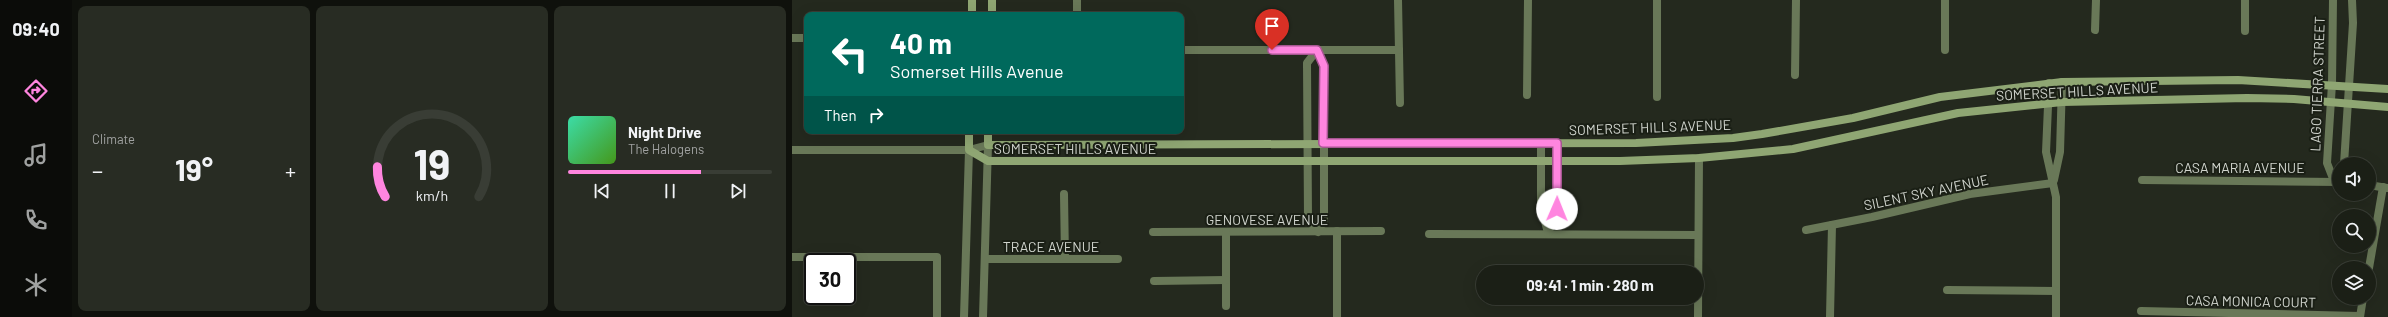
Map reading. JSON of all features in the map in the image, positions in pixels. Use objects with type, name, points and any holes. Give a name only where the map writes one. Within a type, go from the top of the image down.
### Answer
[{"type":"main road","points":[[972,0],[972,12]]},
{"type":"main road","points":[[992,0],[992,12]]},
{"type":"main road","name":"SOMERSET HILLS AVENUE","points":[[988,145],[1636,143],[1733,138],[1824,123],[1940,97],[2062,82],[2188,80],[2332,84],[2388,89]]},
{"type":"main road","name":"SOMERSET HILLS AVENUE","points":[[969,150],[988,161],[1541,162],[1699,158],[1793,149],[1958,113],[2048,103],[2209,98],[2331,101],[2388,107]]},
{"type":"main road","points":[[969,134],[969,150]]},
{"type":"main road","points":[[988,134],[988,145]]},
{"type":"street","points":[[1077,0],[1077,12]]},
{"type":"street","points":[[1398,0],[1400,103]]},
{"type":"street","points":[[1527,95],[1528,0]]},
{"type":"street","points":[[1657,0],[1657,97]]},
{"type":"street","points":[[1795,75],[1796,0]]},
{"type":"street","points":[[1945,0],[1945,50]]},
{"type":"street","points":[[2095,30],[2096,0]]},
{"type":"street","points":[[2245,0],[2245,31]]},
{"type":"street","name":"LAGO TIERRA STREET","points":[[2332,174],[2326,163],[2332,84],[2333,0]]},
{"type":"street","points":[[2344,157],[2353,23],[2352,0]]},
{"type":"street","points":[[792,38],[804,38]]},
{"type":"street","points":[[1184,50],[1399,50]]},
{"type":"street","points":[[1317,50],[1324,66],[1324,220],[1318,232],[1308,219],[1307,143],[1307,63],[1317,50]]},
{"type":"street","points":[[2053,183],[2060,152],[2062,82]]},
{"type":"street","points":[[2049,83],[2046,152],[2056,197],[2056,317]]},
{"type":"street","points":[[1541,143],[1541,206],[1548,234]]},
{"type":"street","points":[[1548,234],[1557,209],[1557,143]]},
{"type":"street","points":[[983,317],[988,145]]},
{"type":"street","name":"SOMERSET HILLS AVENUE","points":[[969,150],[988,145]]},
{"type":"street","points":[[792,150],[969,150],[964,317]]},
{"type":"street","points":[[1698,317],[1699,158]]},
{"type":"street","name":"CASA MARIA AVENUE","points":[[2142,180],[2332,182]]},
{"type":"street","name":"SILENT SKY AVENUE","points":[[1806,230],[1970,194],[2053,183]]},
{"type":"street","points":[[2370,261],[2386,187],[2376,186]]},
{"type":"street","points":[[1064,194],[1064,259]]},
{"type":"street","points":[[1830,317],[1832,225]]},
{"type":"street","points":[[1337,231],[1337,317]]},
{"type":"street","name":"GENOVESE AVENUE","points":[[1153,232],[1381,231]]},
{"type":"street","points":[[1226,232],[1226,306]]},
{"type":"street","points":[[1429,234],[1698,234]]},
{"type":"street","points":[[792,257],[937,257],[937,317]]},
{"type":"street","name":"TRACE AVENUE","points":[[985,259],[1118,259]]},
{"type":"street","points":[[1154,281],[1226,280]]},
{"type":"street","points":[[1947,290],[2056,291]]},
{"type":"street","points":[[2360,317],[2363,305]]},
{"type":"street","name":"CASA MONICA COURT","points":[[2141,311],[2360,317]]},
{"type":"route","points":[[1272,50],[1317,50],[1324,66],[1323,143],[1557,143],[1557,209]]}]
